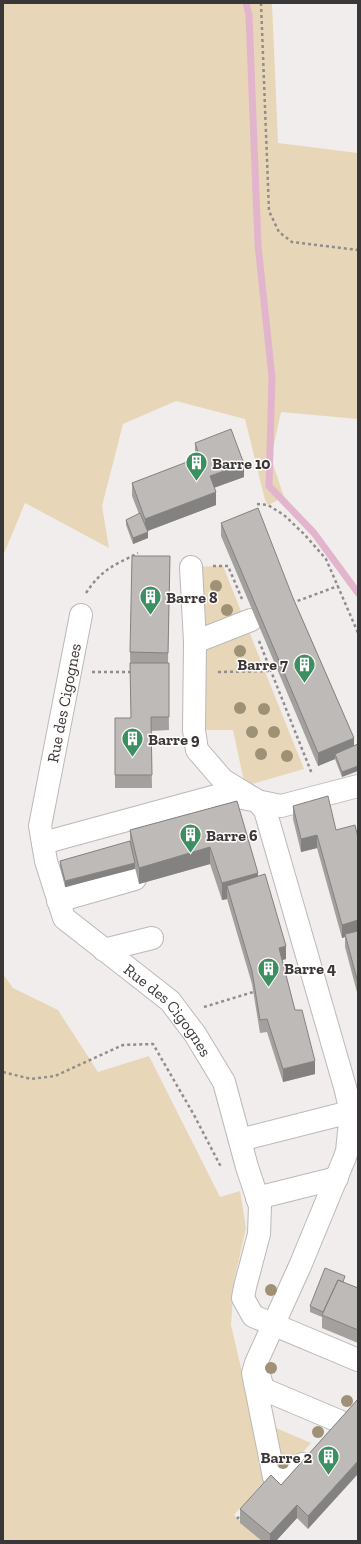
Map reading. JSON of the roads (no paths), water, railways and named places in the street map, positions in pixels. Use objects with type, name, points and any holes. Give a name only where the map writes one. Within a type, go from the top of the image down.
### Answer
[{"type":"street","points":[[191,567],[196,672],[194,730],[197,750],[223,780],[256,800],[265,810],[354,1111],[347,1151],[337,1178],[300,1266],[274,1324],[256,1363],[253,1373],[274,1478],[284,1485],[347,1415],[263,1389],[256,1363],[254,1352],[253,1316],[274,1324],[358,1360]]},
{"type":"street","name":"Rue des Cigognes","points":[[80,615],[40,826],[46,861],[64,918],[170,1001],[195,1034],[224,1082],[247,1167],[260,1206],[259,1234],[243,1298],[253,1316]]},
{"type":"street","points":[[195,642],[251,620]]},
{"type":"street","points":[[43,843],[223,794],[281,806],[358,786]]},
{"type":"street","points":[[58,901],[135,879]]},
{"type":"street","points":[[104,950],[152,938]]},
{"type":"street","points":[[240,1140],[354,1111]]},
{"type":"street","points":[[257,1198],[337,1178]]},
{"type":"waterway","points":[[246,3],[249,15],[258,245],[272,377],[269,486],[314,533],[358,593]]},
{"type":"place","name":"Barre 10","points":[[197,482]]},
{"type":"place","name":"Barre 8","points":[[150,616]]},
{"type":"place","name":"Barre 7","points":[[304,684]]},
{"type":"place","name":"Barre 9","points":[[133,758]]},
{"type":"place","name":"Barre 6","points":[[190,854]]},
{"type":"place","name":"Barre 4","points":[[269,988]]},
{"type":"place","name":"Barre 2","points":[[328,1476]]}]
